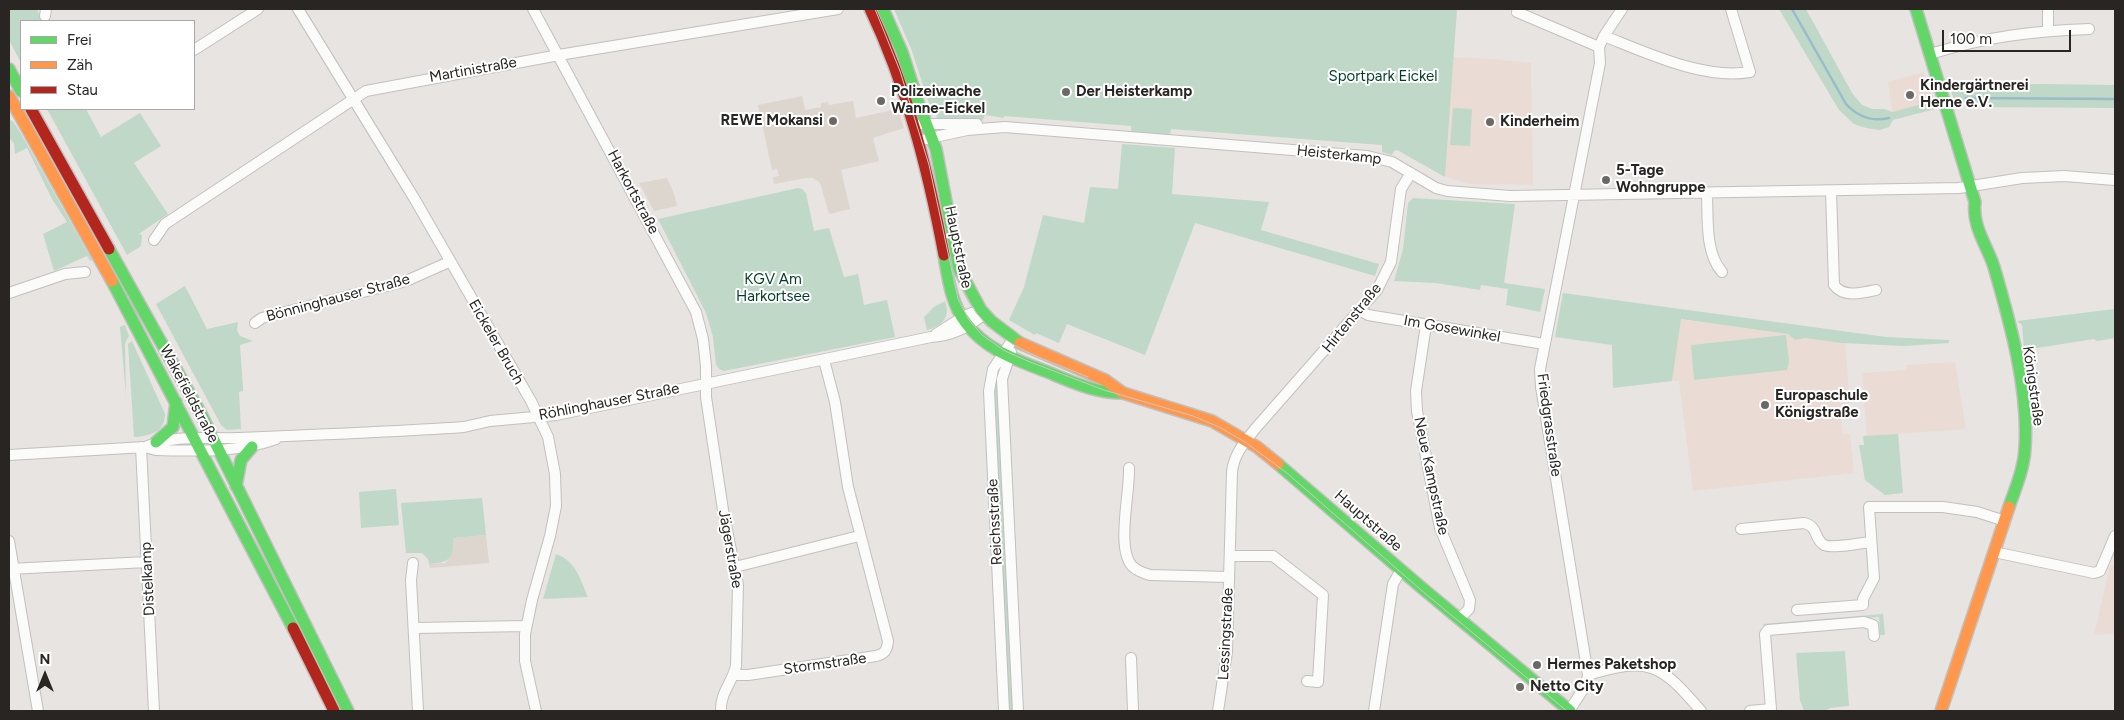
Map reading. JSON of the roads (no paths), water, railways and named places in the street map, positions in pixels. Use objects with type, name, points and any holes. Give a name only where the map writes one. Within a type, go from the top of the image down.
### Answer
[{"type":"street","points":[[195,49],[258,9]]},
{"type":"street","name":"Eickeler Bruch","points":[[298,9],[414,198],[539,417],[548,437],[553,460],[556,506],[526,626],[525,661],[536,711]]},
{"type":"street","name":"Harkortstraße","points":[[533,9],[696,312],[704,339],[705,384]]},
{"type":"street","name":"Martinistraße","points":[[154,240],[165,224],[353,98],[374,88],[838,9]]},
{"type":"street","name":"Hauptstraße","points":[[870,9],[892,61],[917,141],[929,184],[950,288],[965,322],[982,340],[1005,355],[1082,386],[1103,392],[1123,393],[1203,418],[1246,440],[1273,459],[1401,570],[1570,711]]},
{"type":"street","name":"Hauptstraße","points":[[883,9],[902,52],[932,138],[940,166],[957,262],[982,312],[1000,330],[1015,340],[1106,380],[1123,393]]},
{"type":"street","points":[[1518,10],[1599,47],[1622,9]]},
{"type":"street","points":[[1604,36],[1660,58],[1694,67],[1735,74],[1750,72],[1731,9]]},
{"type":"street","name":"Königstraße","points":[[1916,9],[1970,188],[1974,202],[1973,209],[1984,246],[1990,255],[2011,339],[2025,429],[2024,457],[2005,521],[1941,711]]},
{"type":"street","points":[[2048,9],[2048,31]]},
{"type":"street","points":[[1930,54],[1985,39],[2017,33],[2089,29]]},
{"type":"street","name":"Friedgrasstraße","points":[[1588,675],[1541,387],[1540,369],[1600,63],[1599,47]]},
{"type":"street","points":[[9,69],[20,89]]},
{"type":"street","name":"Wakefieldstraße","points":[[9,96],[106,268],[202,450],[334,711]]},
{"type":"street","name":"Wakefieldstraße","points":[[32,110],[171,359],[212,437],[348,711]]},
{"type":"street","name":"Heisterkamp","points":[[912,124],[976,124],[1366,156],[1392,162],[1436,188],[1447,191],[1510,196],[1970,188],[2022,178],[2064,176],[2115,180]]},
{"type":"street","name":"Heisterkamp","points":[[917,141],[995,127]]},
{"type":"street","name":"Hirtenstraße","points":[[1246,440],[1361,311],[1377,290],[1391,262],[1401,188],[1411,173]]},
{"type":"street","points":[[1831,191],[1834,285],[1841,291],[1859,294],[1876,290]]},
{"type":"street","points":[[1707,193],[1713,258],[1722,272]]},
{"type":"street","name":"Bönninghauser Straße","points":[[255,323],[262,318],[406,282],[449,262]]},
{"type":"street","points":[[9,293],[65,274],[85,272]]},
{"type":"street","name":"Im Gosewinkel","points":[[1361,311],[1426,325],[1544,344]]},
{"type":"street","name":"Röhlinghauser Straße","points":[[9,455],[147,445],[195,438],[284,436],[464,427],[490,421],[556,415],[931,337],[982,312]]},
{"type":"street","name":"Neue Kampstraße","points":[[1426,325],[1416,391],[1417,412],[1440,528],[1470,600],[1469,609],[1459,619]]},
{"type":"street","name":"Reichsstraße","points":[[1004,711],[989,390],[991,375],[1015,340]]},
{"type":"street","name":"Reichsstraße","points":[[1005,355],[1002,379],[1018,711]]},
{"type":"street","name":"Stormstraße","points":[[734,674],[748,675],[876,656],[884,653],[887,648],[888,641],[846,478],[835,402],[824,360]]},
{"type":"street","name":"Jägerstraße","points":[[705,384],[723,510],[735,567],[738,593],[734,674],[722,695],[721,711]]},
{"type":"street","points":[[147,445],[169,432],[173,427],[176,402]]},
{"type":"street","name":"Röhlinghauser Straße","points":[[147,445],[156,450],[218,450],[252,447],[284,436]]},
{"type":"street","name":"Lessingstraße","points":[[1218,711],[1226,664],[1232,472],[1234,458],[1246,440]]},
{"type":"street","name":"Distelkamp","points":[[147,445],[147,562],[154,711]]},
{"type":"street","points":[[236,486],[239,463],[242,456],[252,447]]},
{"type":"street","points":[[1129,468],[1130,487],[1124,534],[1130,564],[1141,572],[1150,575],[1229,577]]},
{"type":"street","points":[[1797,610],[1863,605],[1863,599],[1874,578],[1869,507],[1943,507],[1977,512],[2005,521]]},
{"type":"street","points":[[1741,529],[1804,523],[1813,527],[1819,540],[1825,545],[1833,546],[1871,542]]},
{"type":"street","points":[[735,567],[860,536]]},
{"type":"street","points":[[1994,552],[2094,573],[2100,571],[2103,566],[2115,536]]},
{"type":"street","points":[[9,541],[11,569],[38,711]]},
{"type":"street","points":[[1230,556],[1273,556],[1323,594],[1318,682],[1307,681]]},
{"type":"street","points":[[11,569],[147,562]]},
{"type":"street","points":[[414,564],[411,580],[418,711]]},
{"type":"street","points":[[1374,711],[1393,584],[1401,570]]},
{"type":"street","points":[[1750,711],[1770,709],[1765,634],[1768,630],[1864,622],[1873,625],[1874,636]]},
{"type":"street","points":[[415,628],[526,626]]},
{"type":"street","points":[[1131,658],[1133,711]]},
{"type":"street","points":[[1570,711],[1586,685],[1588,675],[1622,665],[1651,667],[1661,672],[1678,684],[1700,711]]},
{"type":"waterway","points":[[1792,9],[1846,104],[1855,112],[1871,119],[1889,118]]},
{"type":"waterway","points":[[1966,98],[2115,99]]},
{"type":"tram line","points":[[875,9],[900,71],[929,165],[958,299],[969,320],[982,335],[1005,351],[1030,362],[1104,390],[1193,416],[1219,427],[1245,442],[1287,473],[1421,590],[1567,711]]},
{"type":"tram line","points":[[959,283],[969,303],[982,320],[996,333],[1030,353],[1088,377]]},
{"type":"place","name":"Der Heisterkamp","points":[[1066,92]]},
{"type":"place","name":"Kindergärtnerei Herne e.V.","points":[[1910,95]]},
{"type":"place","name":"Polizeiwache Wanne-Eickel","points":[[881,101]]},
{"type":"place","name":"REWE Mokansi","points":[[833,121]]},
{"type":"place","name":"Kinderheim","points":[[1490,122]]},
{"type":"place","name":"5-Tage Wohngruppe","points":[[1606,180]]},
{"type":"place","name":"Europaschule Königstraße","points":[[1765,405]]},
{"type":"place","name":"Hermes Paketshop","points":[[1537,665]]},
{"type":"place","name":"Netto City","points":[[1520,687]]},
{"type":"park label","name":"Sportpark Eickel","points":[[1383,77]]},
{"type":"park label","name":"KGV Am Harkortsee","points":[[773,288]]}]
